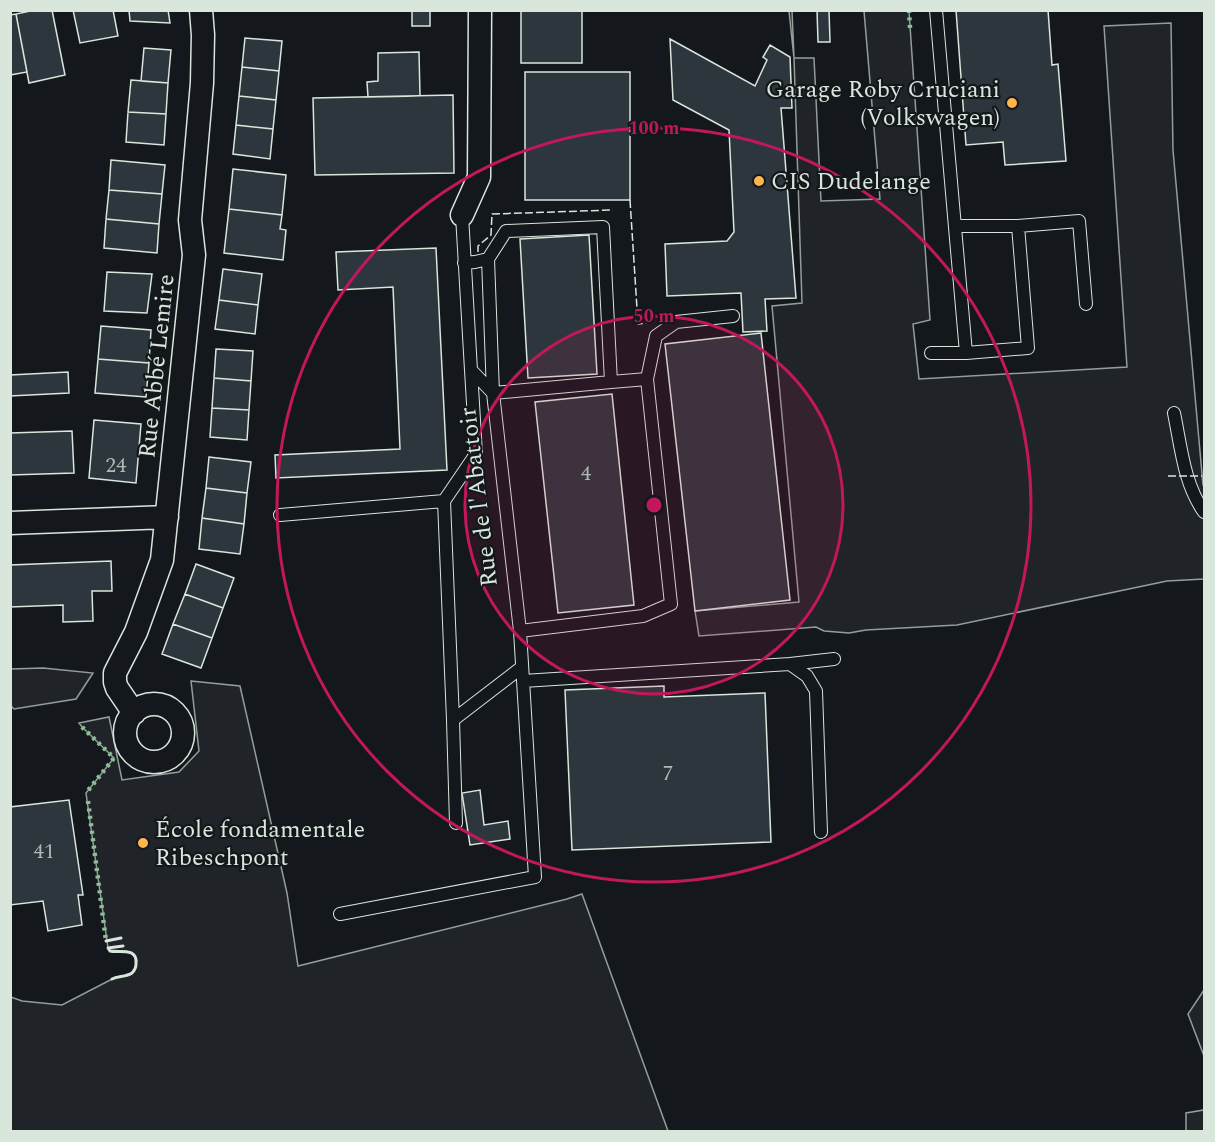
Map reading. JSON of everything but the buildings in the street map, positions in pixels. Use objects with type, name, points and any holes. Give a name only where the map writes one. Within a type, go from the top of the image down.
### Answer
[{"type":"street","name":"Rue Abbé Lemire","points":[[134,713],[115,682],[116,673],[136,632],[162,560],[194,255],[190,220],[202,83],[201,10]]},
{"type":"street","points":[[462,215],[479,177],[480,10]]},
{"type":"street","points":[[10,523],[167,517]]},
{"type":"lane","points":[[936,10],[966,353]]},
{"type":"lane","points":[[456,823],[444,501],[476,454],[462,215]]},
{"type":"lane","points":[[955,226],[1018,226],[1079,221],[1086,304]]},
{"type":"lane","points":[[931,353],[966,353],[1028,348],[1018,226]]},
{"type":"lane","points":[[611,382],[603,227],[506,231],[488,259],[493,393],[647,379]]},
{"type":"lane","points":[[464,263],[488,259]]},
{"type":"lane","points":[[520,631],[643,616],[671,604],[647,379],[656,336],[676,322],[733,316]]},
{"type":"lane","name":"Rue de l'Abattoir","points":[[340,914],[535,877],[520,631],[493,393],[471,370]]},
{"type":"lane","points":[[1174,413],[1187,476],[1204,512]]},
{"type":"lane","points":[[280,515],[444,501]]},
{"type":"lane","points":[[523,681],[790,664],[834,659]]},
{"type":"lane","points":[[790,664],[807,676],[816,691],[821,832]]},
{"type":"lane","points":[[453,720],[522,668]]},
{"type":"shaded area","points":[[789,11],[792,11],[794,58]]},
{"type":"shaded area","points":[[864,11],[909,11],[930,320],[913,324],[919,379],[1127,367],[1104,26],[1171,23],[1173,150],[1204,485],[1204,579],[1167,581],[957,625],[849,633],[824,631],[816,627],[699,636],[695,611],[799,602],[772,306],[802,303],[794,58],[814,58],[821,201],[880,199]]},
{"type":"shaded area","points":[[43,668],[93,673],[76,699],[14,709],[11,706],[11,669]]},
{"type":"shaded area","points":[[191,681],[240,686],[287,893],[298,966],[582,894],[668,1131],[11,1131],[11,997],[22,1001],[62,1005],[116,977],[129,975],[136,966],[135,957],[130,952],[110,951],[108,948],[86,793],[114,758],[79,723],[109,717],[122,780],[179,772],[199,751]]},
{"type":"shaded area","points":[[1204,990],[1204,1056],[1188,1014]]},
{"type":"shaded area","points":[[1204,1110],[1204,1131],[1186,1131],[1186,1113]]},
{"type":"hedge","points":[[909,10],[910,28]]},
{"type":"hedge","points":[[82,727],[114,758],[86,793]]},
{"type":"hedge","points":[[88,801],[106,941]]},
{"type":"fence","points":[[630,200],[638,324],[650,323]]},
{"type":"fence","points":[[478,252],[478,246],[491,235],[492,214],[613,210]]},
{"type":"fence","points":[[1168,476],[1202,476]]},
{"type":"wall","points":[[106,941],[121,938]]},
{"type":"wall","points":[[112,979],[130,974],[135,968],[134,955],[127,952],[110,951],[108,948],[123,946]]},
{"type":"place","name":"Garage Roby Cruciani (Volkswagen)","points":[[1012,103]]},
{"type":"place","name":"CIS Dudelange","points":[[759,181]]},
{"type":"place","name":"École fondamentale Ribeschpont","points":[[143,843]]}]
